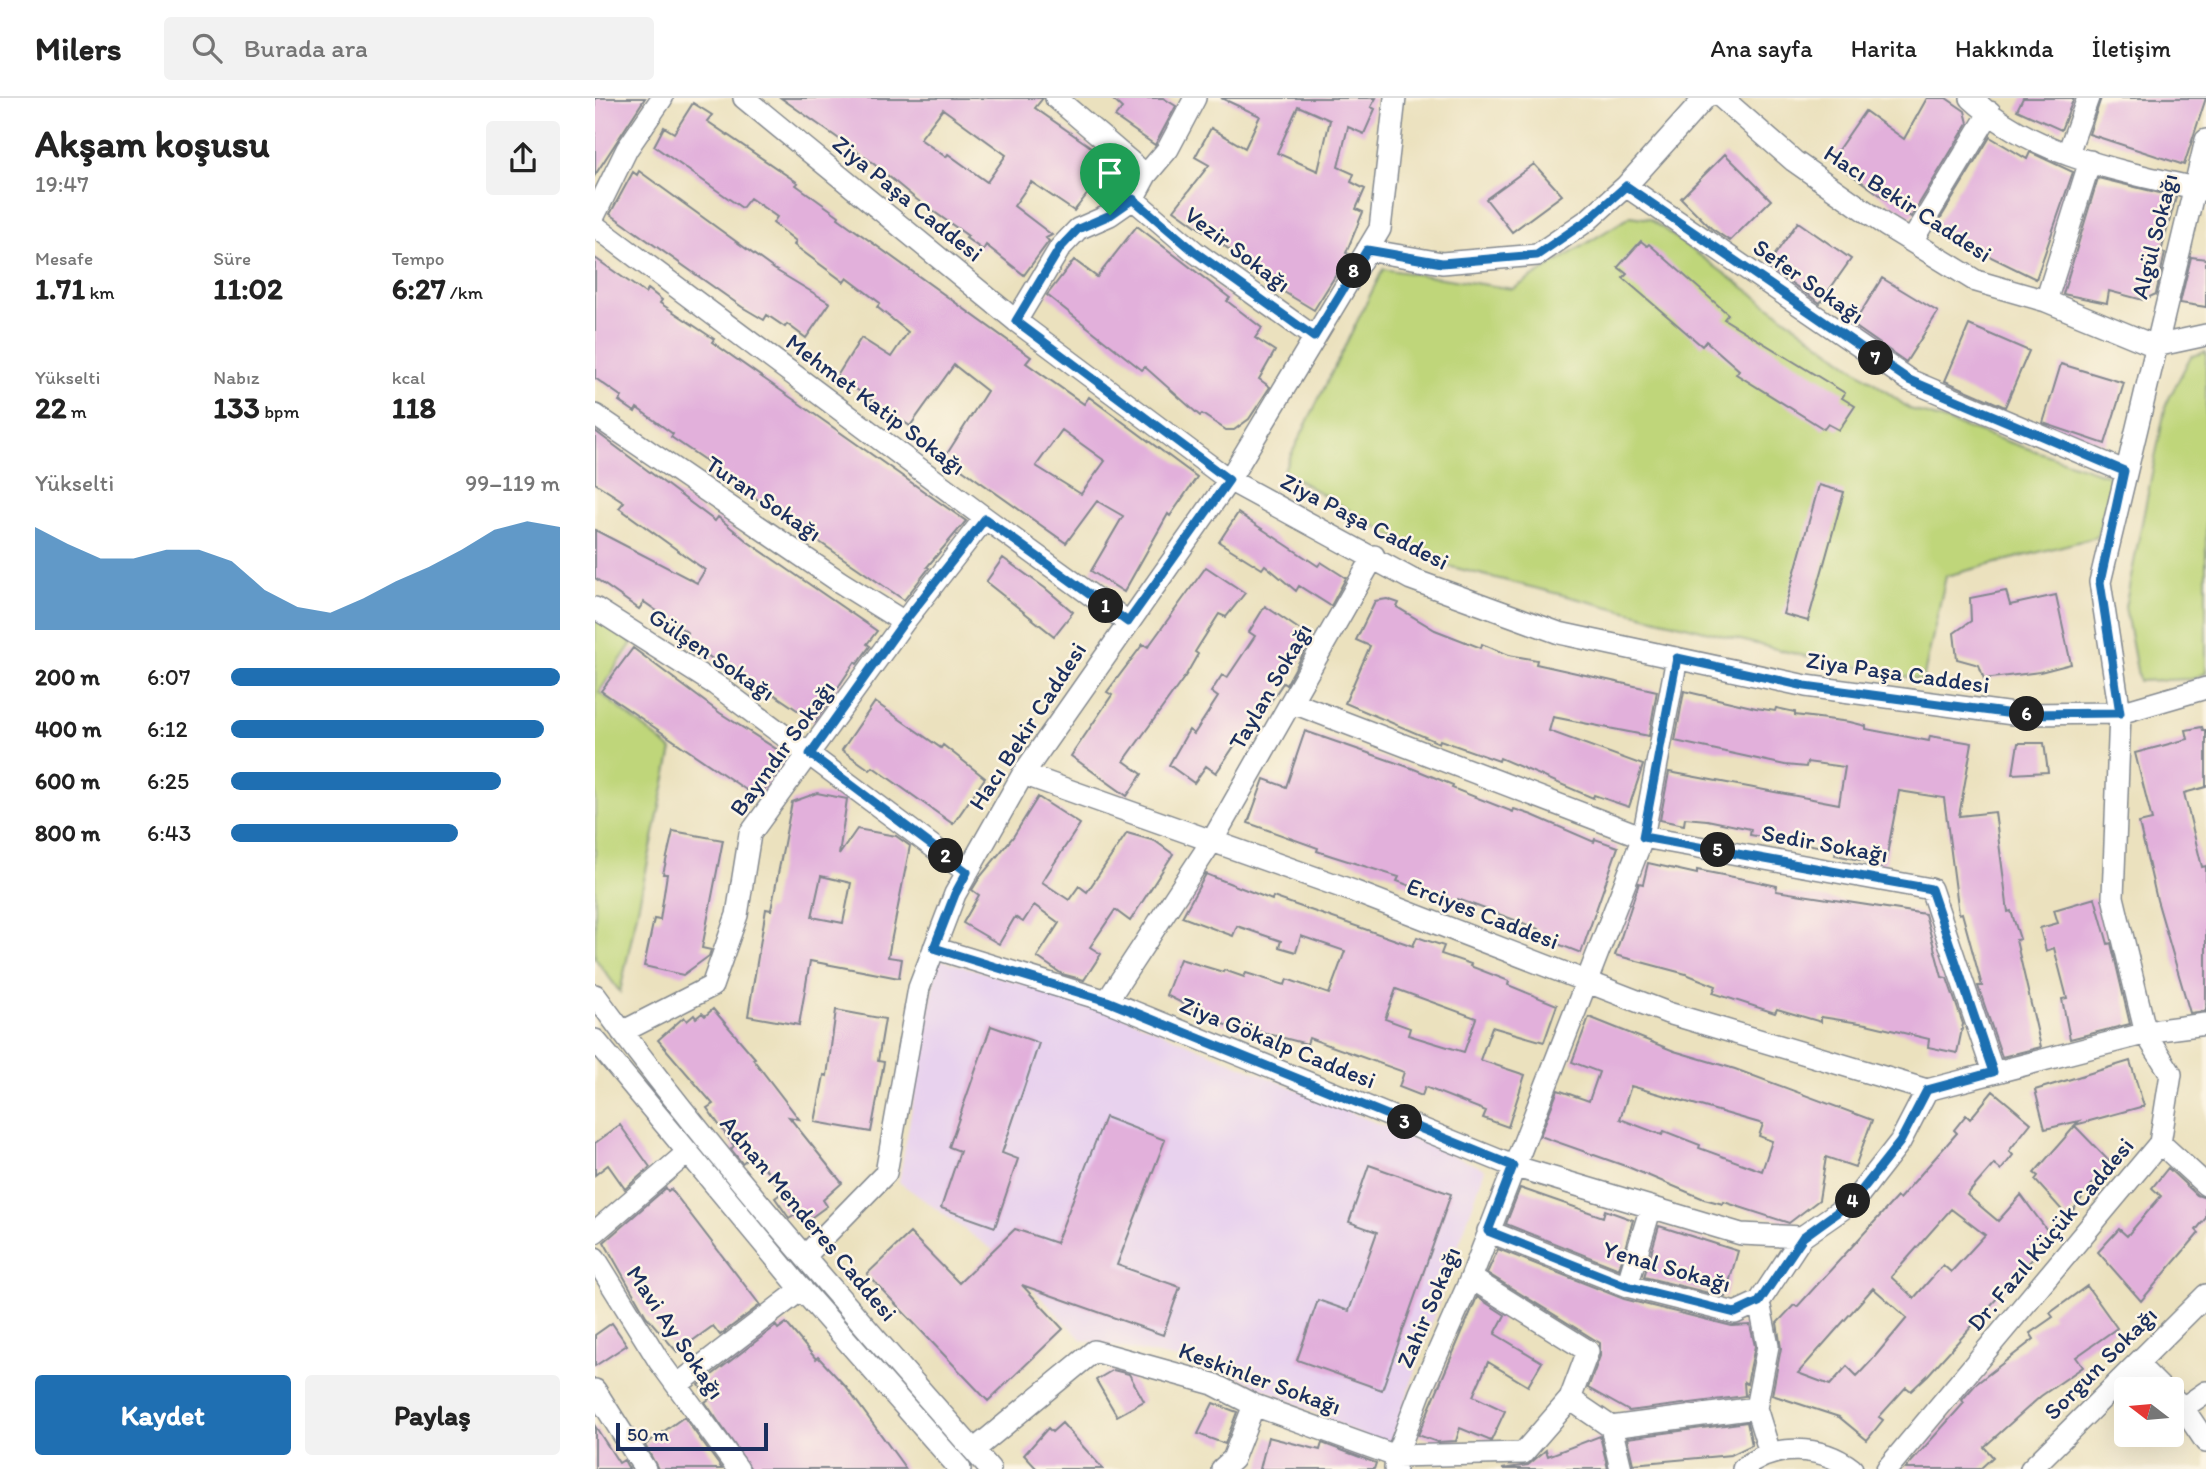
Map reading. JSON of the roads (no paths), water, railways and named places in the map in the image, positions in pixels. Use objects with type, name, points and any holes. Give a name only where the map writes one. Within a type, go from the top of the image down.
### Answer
[{"type":"street","points":[[595,214],[627,149],[662,98]]},
{"type":"street","name":"Ziya Paşa Caddesi","points":[[744,98],[1016,321],[1229,480],[1374,556],[1411,579],[1559,633],[1805,686],[2013,714],[2120,713],[2206,688]]},
{"type":"street","points":[[1056,98],[1146,175]]},
{"type":"street","points":[[1016,321],[1069,238],[1078,229],[1110,215],[1133,199],[1146,175],[1168,149],[1195,98]]},
{"type":"street","name":"Hacı Bekir Caddesi","points":[[804,1256],[886,1173],[919,988],[955,894],[967,872],[1023,774],[1229,480],[1380,229],[1395,98]]},
{"type":"street","points":[[1367,250],[1442,263],[1537,255],[1588,220],[1626,186],[1705,98]]},
{"type":"street","name":"Hacı Bekir Caddesi","points":[[1722,98],[1794,161],[1976,281],[2046,301],[2155,346]]},
{"type":"street","points":[[1972,98],[2037,143],[2090,161],[2199,189]]},
{"type":"street","points":[[2068,153],[2088,98]]},
{"type":"street","points":[[1912,240],[1990,112]]},
{"type":"street","name":"Algül Sokağı","points":[[2155,346],[2199,189],[2206,140]]},
{"type":"street","points":[[2046,301],[2090,161]]},
{"type":"street","name":"Sefer Sokağı","points":[[1626,186],[1909,380],[2124,471]]},
{"type":"street","name":"Vezir Sokağı","points":[[1133,199],[1195,252],[1314,337]]},
{"type":"street","name":"Mehmet Katip Sokağı","points":[[595,226],[985,519],[1128,622]]},
{"type":"street","points":[[2155,346],[2206,335]]},
{"type":"street","name":"Dr. Fazıl Küçük Caddesi","points":[[1887,1469],[2160,1143],[2171,1074],[2146,1034],[2113,897],[2120,713],[2100,582],[2155,346]]},
{"type":"street","name":"Turan Sokağı","points":[[595,415],[840,582],[904,622]]},
{"type":"street","name":"Bayındır Sokağı","points":[[622,1032],[712,986],[737,915],[750,834],[904,622],[985,519]]},
{"type":"street","name":"Taylan Sokağı","points":[[1107,1001],[1212,841],[1374,556]]},
{"type":"street","name":"Gülşen Sokağı","points":[[595,608],[716,685],[967,872]]},
{"type":"street","name":"Zahir Sokağı","points":[[1395,1463],[1471,1278],[1643,837],[1677,658]]},
{"type":"street","name":"Sedir Sokağı","points":[[1291,702],[1643,837],[1931,889],[1993,1072]]},
{"type":"street","name":"Erciyes Caddesi","points":[[1023,774],[1212,841],[1668,1013],[1927,1090]]},
{"type":"street","name":"Ziya Gökalp Caddesi","points":[[934,948],[1107,1001],[1513,1166],[1741,1234],[1803,1237]]},
{"type":"street","name":"Adnan Menderes Caddesi","points":[[595,995],[652,1073],[804,1256],[990,1469]]},
{"type":"street","points":[[1927,1090],[2146,1034],[2206,1024]]},
{"type":"street","name":"Adnan Menderes Caddesi","points":[[595,1040],[802,1289],[960,1469]]},
{"type":"street","name":"Yenal Sokağı","points":[[1488,1231],[1627,1286],[1735,1313],[1759,1302],[1803,1237],[1854,1200],[1900,1142],[1927,1090]]},
{"type":"street","points":[[2160,1143],[2206,1185]]},
{"type":"street","points":[[595,1232],[688,1152]]},
{"type":"street","points":[[1627,1286],[1651,1207]]},
{"type":"street","name":"Mavi Ay Sokağı","points":[[595,1258],[677,1385],[738,1469]]},
{"type":"street","points":[[1395,1463],[1523,1453],[1570,1399],[1588,1352],[1471,1278]]},
{"type":"street","points":[[677,1385],[802,1289]]},
{"type":"street","name":"Sorgun Sokağı","points":[[2031,1469],[2206,1295]]},
{"type":"street","points":[[1759,1302],[1768,1346],[1756,1408],[1770,1453]]},
{"type":"street","name":"Keskinler Sokağı","points":[[974,1450],[1094,1351],[1213,1384],[1254,1405],[1395,1463]]},
{"type":"street","points":[[2137,1363],[2150,1377]]},
{"type":"street","points":[[595,1390],[645,1469]]},
{"type":"street","points":[[2184,1400],[2206,1392]]},
{"type":"street","points":[[1570,1399],[1611,1427],[1756,1408]]},
{"type":"street","points":[[1222,1469],[1233,1459],[1254,1405]]},
{"type":"street","points":[[2184,1412],[2206,1442]]},
{"type":"street","points":[[1611,1427],[1621,1469]]},
{"type":"street","points":[[1743,1469],[1770,1453],[1816,1453],[1852,1469]]}]
